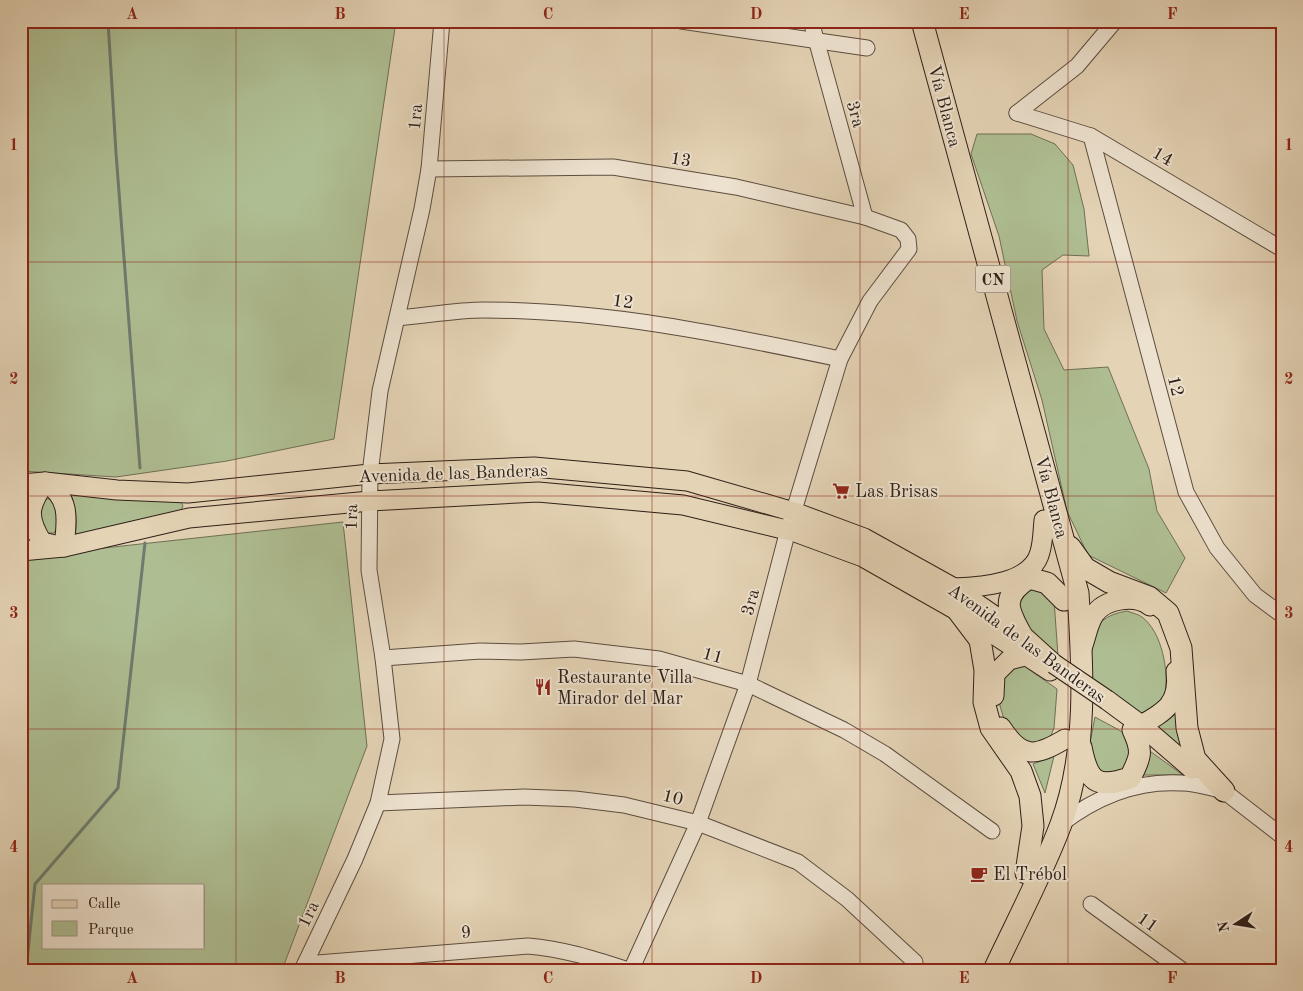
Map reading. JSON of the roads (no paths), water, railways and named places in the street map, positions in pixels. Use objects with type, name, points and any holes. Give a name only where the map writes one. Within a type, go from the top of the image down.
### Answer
[{"type":"highway","name":"Vía Blanca","points":[[911,21],[1044,520],[1064,600],[1068,644],[1072,784],[1061,824],[994,970]]},
{"type":"highway","name":"Vía Blanca","points":[[922,21],[1078,593],[1082,650],[1072,741],[1052,806],[1026,873],[982,970]]},
{"type":"highway","points":[[1063,537],[1085,568],[1109,582],[1149,596],[1168,613],[1181,648],[1187,728],[1194,759],[1224,791]]},
{"type":"highway","points":[[1021,634],[1009,613],[1009,598],[1016,586],[1029,578],[1047,583],[1064,600]]},
{"type":"highway","points":[[958,611],[980,640],[986,670],[984,702],[991,728],[1021,771],[1030,796],[1033,826],[1026,873]]},
{"type":"highway","points":[[1072,741],[1091,777],[1109,785],[1130,778],[1139,761],[1141,746],[1137,727]]},
{"type":"main road","name":"Avenida de las Banderas","points":[[21,484],[45,482],[117,490],[188,493],[370,474],[534,467],[688,480],[794,512],[864,538],[954,588],[1021,634],[1055,670]]},
{"type":"main road","points":[[45,482],[57,490],[67,516],[64,547],[42,542],[32,526],[31,510],[34,498],[45,482]]},
{"type":"main road","name":"Avenida de las Banderas","points":[[21,551],[64,547],[189,518],[370,501],[538,492],[683,504],[788,530],[863,557],[958,611],[1025,656],[1055,670],[1137,727],[1192,769]]},
{"type":"main road","points":[[954,588],[988,587],[1011,580],[1027,569],[1040,553],[1044,520]]},
{"type":"main road","points":[[1082,650],[1094,614],[1110,603],[1130,599],[1147,604],[1162,617],[1173,650],[1177,675],[1174,699],[1164,712],[1137,727]]},
{"type":"main road","points":[[1025,656],[1009,660],[995,674],[993,703],[1002,728],[1016,747],[1031,753],[1072,741]]},
{"type":"street","name":"1ra","points":[[304,967],[355,860],[378,803],[392,740],[383,658],[369,570],[370,474],[380,392],[422,209],[429,169],[442,21]]},
{"type":"street","points":[[681,21],[867,48]]},
{"type":"street","name":"3ra","points":[[811,21],[865,217]]},
{"type":"street","name":"14","points":[[1115,21],[1077,66],[1018,113],[1091,136],[1282,249]]},
{"type":"street","name":"12","points":[[1091,136],[1186,492],[1217,548],[1255,595],[1282,615]]},
{"type":"street","name":"13","points":[[429,169],[613,167],[736,187],[865,217],[901,230],[908,239],[909,249]]},
{"type":"street","name":"3ra","points":[[629,970],[698,823],[748,684],[788,530],[840,360],[870,301],[909,249]]},
{"type":"street","name":"12","points":[[396,318],[482,310],[593,316],[718,333],[840,360]]},
{"type":"street","name":"11","points":[[383,658],[480,651],[521,652],[574,649],[659,659],[748,684],[844,730],[885,754],[992,831]]},
{"type":"street","name":"Avenida de las Banderas","points":[[1192,769],[1282,836]]},
{"type":"street","points":[[1061,824],[1083,806],[1114,793],[1138,786],[1161,782],[1185,783],[1224,791]]},
{"type":"street","name":"10","points":[[378,803],[524,797],[575,799],[624,805],[698,823],[798,862],[848,900],[915,962]]},
{"type":"street","name":"11","points":[[1091,904],[1182,970]]},
{"type":"street","name":"9","points":[[304,967],[528,946],[554,948],[578,953],[629,970]]},
{"type":"waterway","points":[[108,21],[140,468]]},
{"type":"waterway","points":[[26,970],[35,884],[118,788],[145,543]]},
{"type":"place","name":"Las Brisas","points":[[841,491]]},
{"type":"place","name":"Restaurante Villa Mirador del Mar","points":[[543,687]]},
{"type":"place","name":"El Trébol","points":[[979,874]]}]
